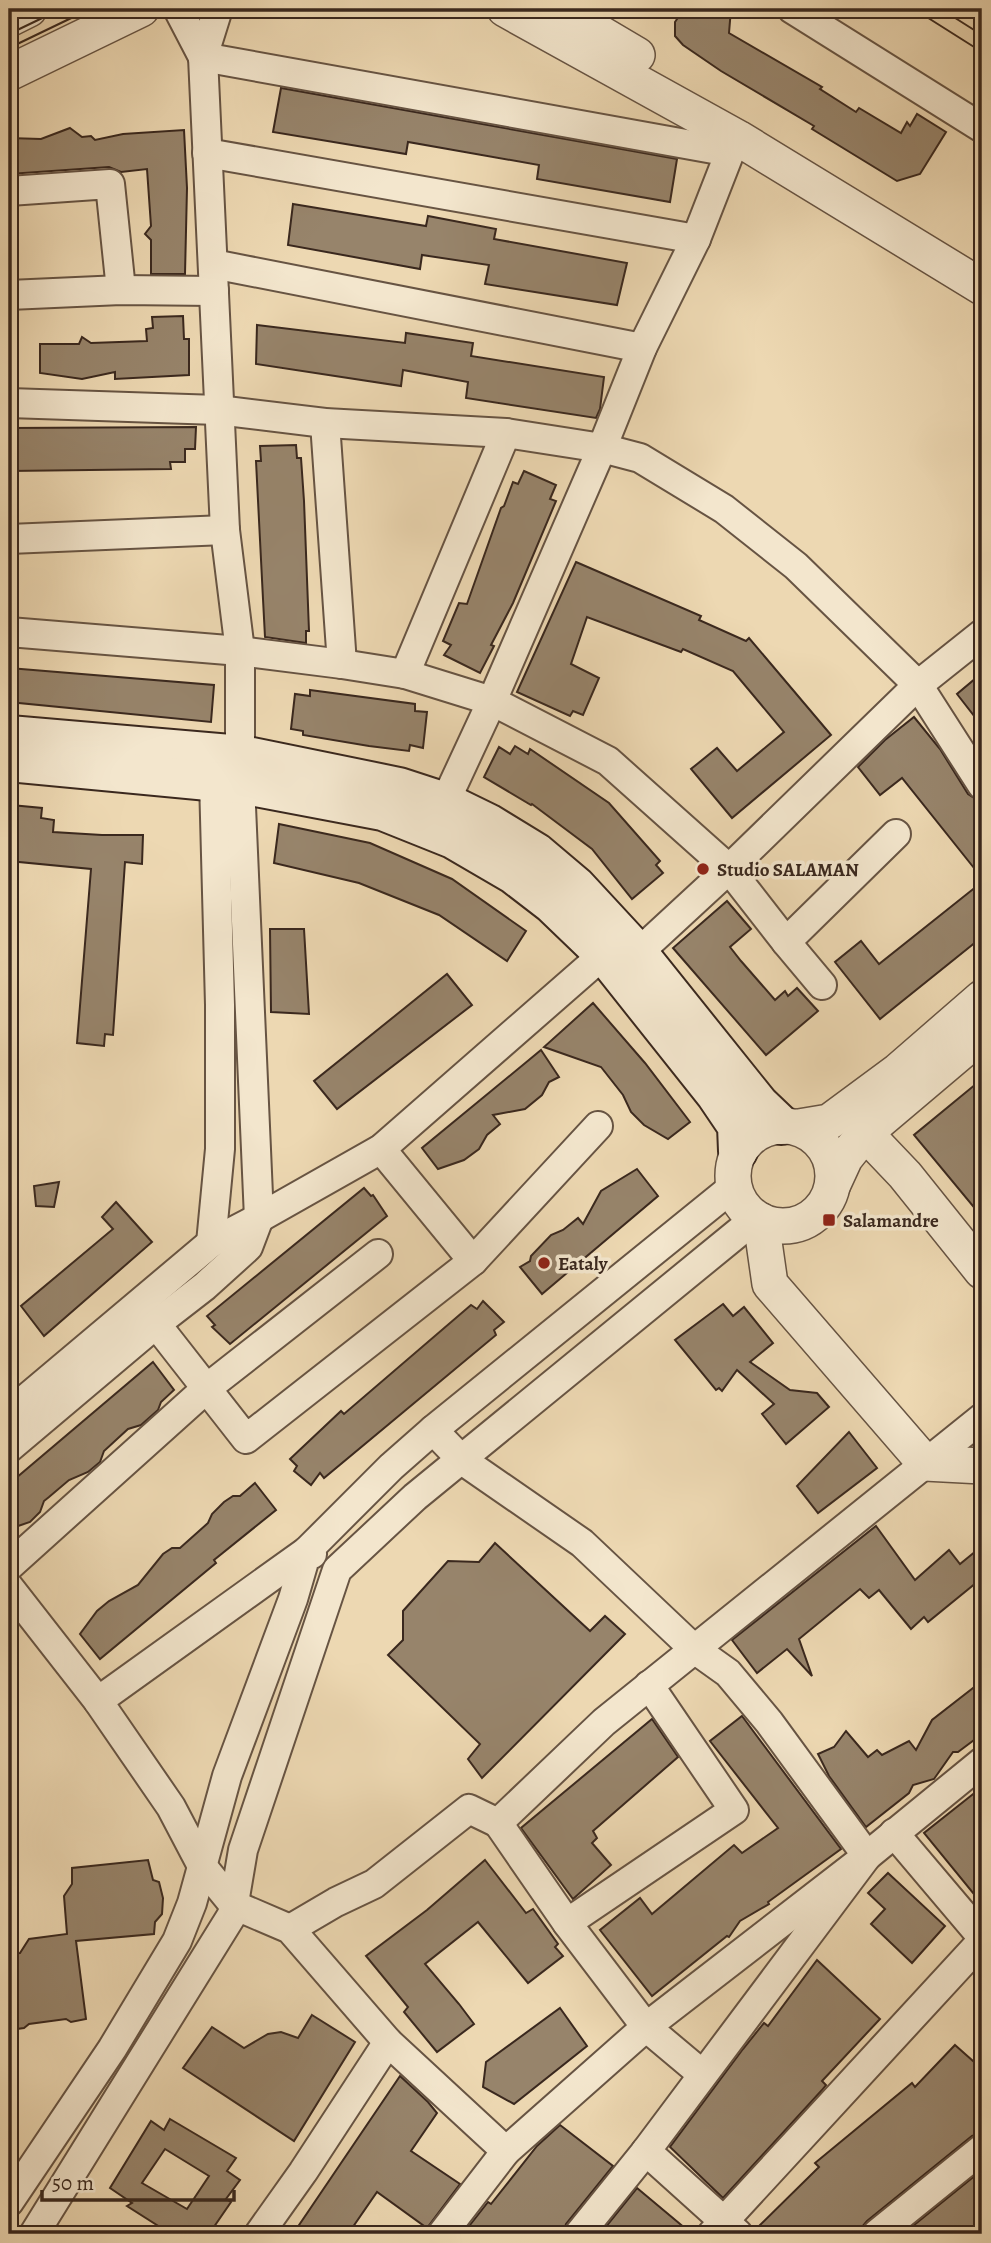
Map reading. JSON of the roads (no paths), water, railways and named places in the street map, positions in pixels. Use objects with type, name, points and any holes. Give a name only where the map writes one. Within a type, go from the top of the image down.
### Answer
[{"type":"main road","points":[[9,735],[232,773],[383,811],[453,839],[513,874],[621,954],[759,1104],[790,1126]]},
{"type":"main road","points":[[9,762],[232,773],[399,787],[445,802],[488,822],[537,853],[576,886],[737,1126],[736,1169]]},
{"type":"street","points":[[9,19],[29,9]]},
{"type":"street","points":[[9,73],[141,9]]},
{"type":"street","points":[[178,9],[203,57]]},
{"type":"street","points":[[211,1243],[220,1149],[220,1005],[240,652],[225,530],[203,57],[218,9]]},
{"type":"street","points":[[505,9],[734,145],[982,287]]},
{"type":"street","points":[[559,9],[982,261]]},
{"type":"street","points":[[792,9],[982,128]]},
{"type":"street","points":[[203,57],[734,145]]},
{"type":"street","points":[[445,802],[602,448],[642,348],[696,239],[734,145]]},
{"type":"street","points":[[207,152],[696,239]]},
{"type":"street","points":[[9,191],[110,184],[121,290]]},
{"type":"street","points":[[9,295],[121,290],[214,277],[642,348]]},
{"type":"street","points":[[9,402],[218,410],[326,423],[506,433],[602,448],[640,458],[724,509],[796,566],[918,685],[981,780]]},
{"type":"street","points":[[326,423],[342,664]]},
{"type":"street","points":[[405,674],[506,433]]},
{"type":"street","points":[[9,539],[225,530]]},
{"type":"street","points":[[9,632],[240,652],[342,664],[405,674],[492,701],[608,761],[729,869],[822,985]]},
{"type":"street","points":[[9,1413],[211,1243],[259,1219],[381,1149],[729,869],[918,685],[982,634]]},
{"type":"street","points":[[9,1448],[205,1286],[248,1247],[259,1219],[232,773]]},
{"type":"street","points":[[786,942],[896,834]]},
{"type":"street","points":[[98,1701],[307,1551],[391,1466],[736,1169],[749,1138],[764,1128],[829,1122],[898,1071],[982,998]]},
{"type":"street","points":[[736,1169],[742,1205],[758,1220],[771,1225],[788,1226],[804,1222],[818,1213],[828,1200],[853,1145],[982,1034]]},
{"type":"street","points":[[156,1324],[246,1439],[473,1261],[598,1126]]},
{"type":"street","points":[[790,1126],[814,1136],[826,1149],[833,1166],[833,1184]]},
{"type":"street","points":[[866,1133],[905,1175],[982,1271]]},
{"type":"street","points":[[381,1149],[473,1261]]},
{"type":"street","points":[[34,2234],[232,1915],[243,1850],[337,1570],[415,1497],[758,1220]]},
{"type":"street","points":[[758,1220],[770,1284],[925,1464],[982,1466]]},
{"type":"street","points":[[9,1566],[207,1388],[378,1254]]},
{"type":"street","points":[[498,1823],[604,1722],[982,1418]]},
{"type":"street","points":[[433,1430],[462,1460],[582,1543],[694,1648],[727,1674],[769,1722],[867,1856]]},
{"type":"street","points":[[307,1551],[337,1570]]},
{"type":"street","points":[[9,2202],[112,2049],[177,1941],[192,1903],[227,1776],[307,1551]]},
{"type":"street","points":[[9,1587],[98,1701],[170,1807],[202,1866],[234,1905],[290,1929],[388,2042],[506,2151]]},
{"type":"street","points":[[566,1923],[734,1810],[649,1685]]},
{"type":"street","points":[[442,2234],[506,2151],[646,2028],[867,1856],[982,1762]]},
{"type":"street","points":[[290,1929],[374,1884],[469,1809],[498,1823],[566,1923],[646,2028],[702,2074]]},
{"type":"street","points":[[646,2151],[724,2230],[982,1939],[894,1833]]},
{"type":"street","points":[[579,2234],[646,2151],[867,1856]]},
{"type":"street","points":[[259,2234],[388,2042]]},
{"type":"street","points":[[877,2234],[982,2149]]},
{"type":"tram line","points":[[9,34],[61,9]]},
{"type":"tram line","points":[[9,48],[90,9]]},
{"type":"tram line","points":[[914,9],[982,52]]},
{"type":"tram line","points":[[941,9],[982,35]]},
{"type":"place","name":"Studio SALAMAN","points":[[703,869]]},
{"type":"place","name":"Salamandre","points":[[829,1220]]},
{"type":"place","name":"Eataly","points":[[544,1263]]}]
